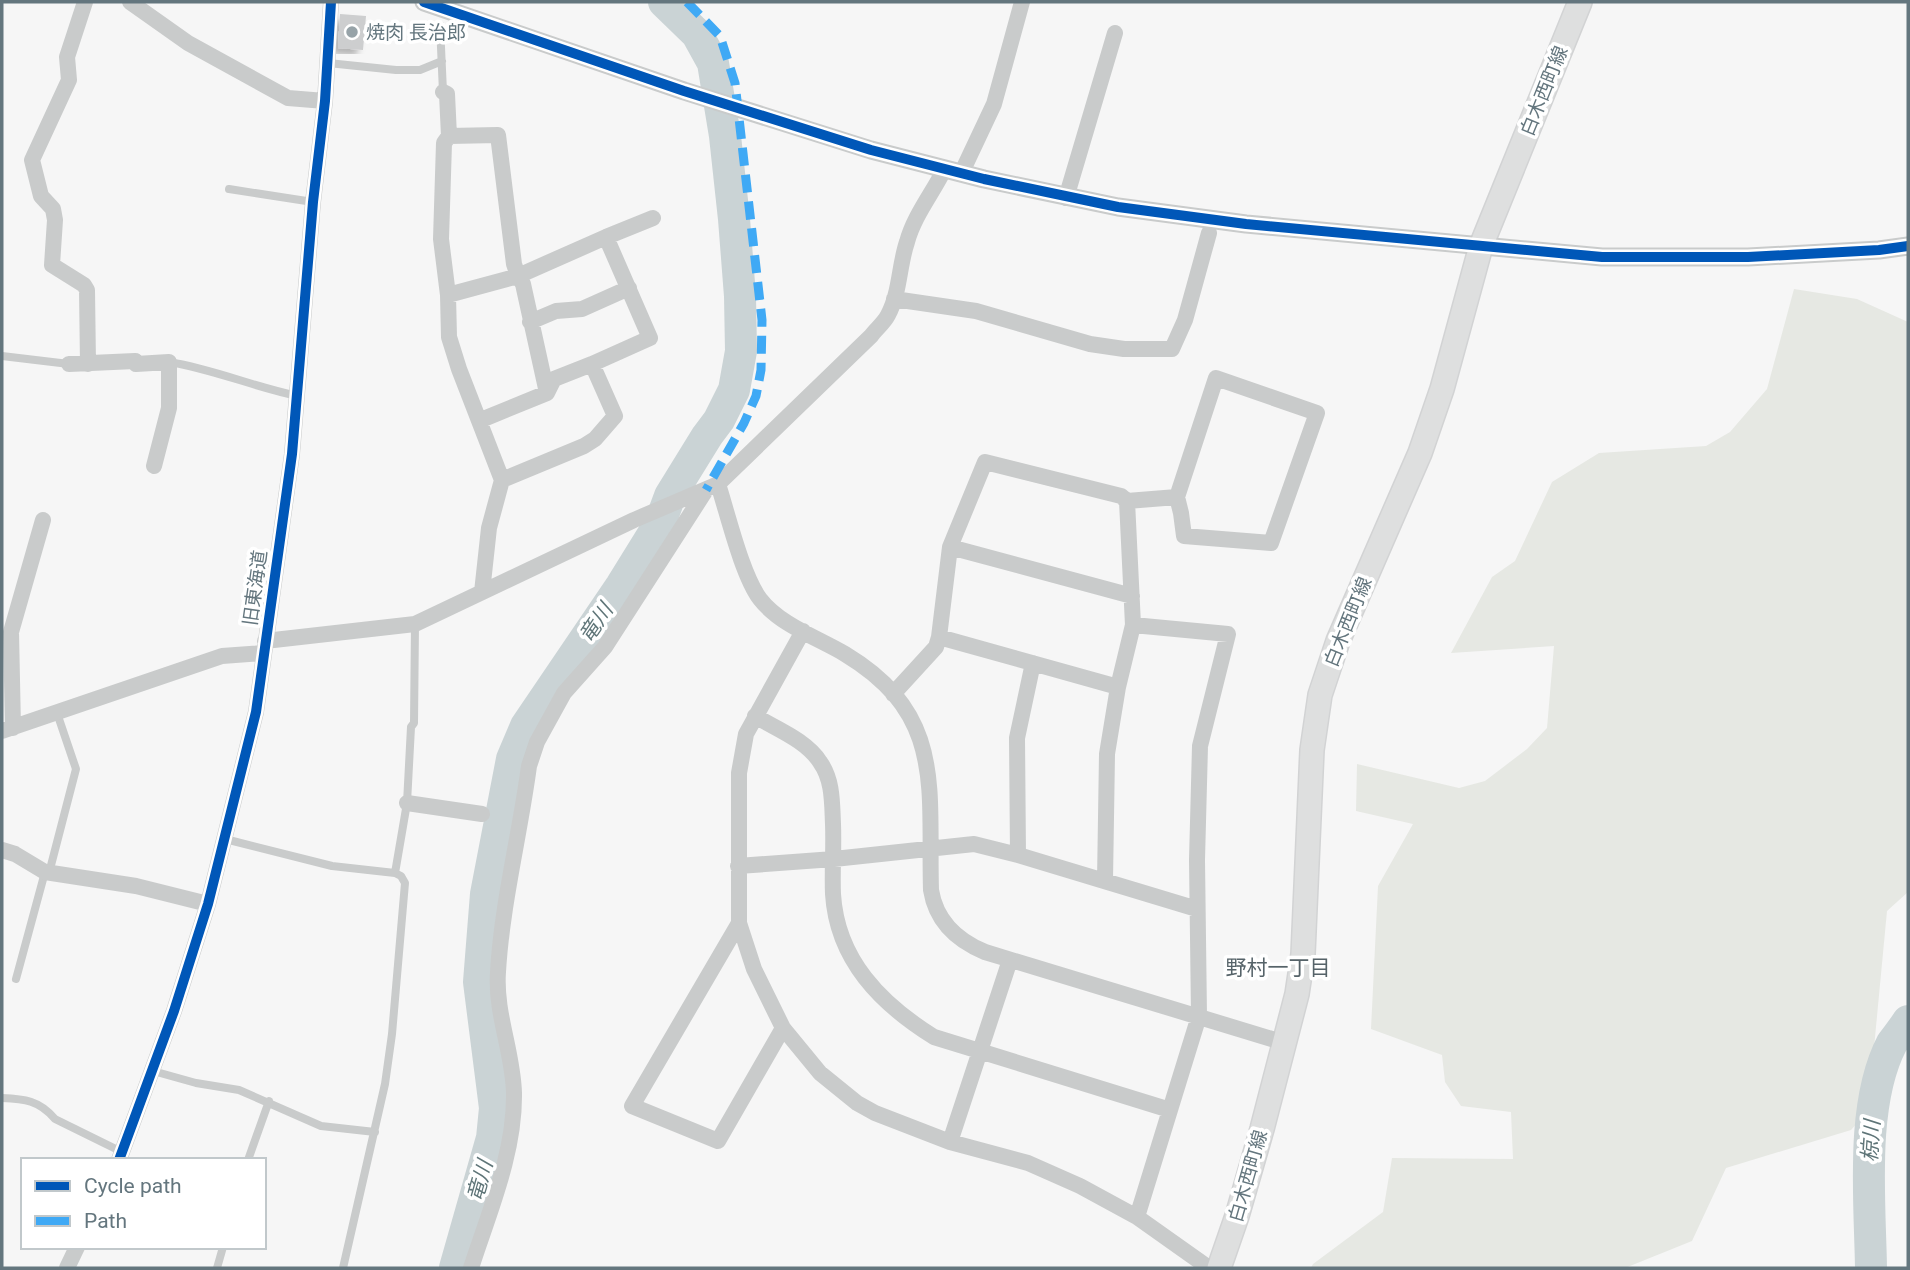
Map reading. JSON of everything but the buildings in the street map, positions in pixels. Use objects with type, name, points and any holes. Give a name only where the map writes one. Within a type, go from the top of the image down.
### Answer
[{"type":"main road","name":"白木西町線","points":[[1219,1268],[1241,1204],[1297,995],[1303,954],[1312,750],[1320,695],[1338,641],[1420,453],[1442,389],[1481,246],[1580,2]]},
{"type":"street","points":[[85,2],[67,57],[69,80],[32,160],[41,196],[53,209],[55,220],[52,265],[84,285],[87,290],[88,364]]},
{"type":"street","points":[[130,2],[188,43],[288,98],[325,100]]},
{"type":"street","name":"旧東海道","points":[[120,1156],[153,1071],[208,904],[256,712],[292,454],[313,202],[325,100],[331,2]]},
{"type":"street","points":[[424,2],[750,113],[871,150],[1066,198],[1246,224],[1602,257],[1708,257],[1879,250],[1908,246]]},
{"type":"street","points":[[471,1268],[506,1160],[513,1112],[513,1077],[499,999],[498,974],[501,936],[529,766],[537,742],[557,704],[605,647],[705,490],[871,336],[888,316],[916,218],[952,172],[994,104],[1022,2]]},
{"type":"street","points":[[1066,198],[1115,33]]},
{"type":"street","points":[[443,92],[447,94],[449,136],[444,143],[442,239],[449,337],[502,480],[489,528],[482,592]]},
{"type":"street","points":[[449,136],[498,135],[514,264],[523,284],[547,393]]},
{"type":"street","points":[[448,295],[518,276],[653,218]]},
{"type":"street","points":[[894,299],[976,311],[1090,344],[1124,349],[1172,349],[1185,320],[1209,233]]},
{"type":"street","points":[[481,420],[547,393],[554,379],[650,338],[606,237]]},
{"type":"street","points":[[530,322],[556,311],[582,309],[629,288]]},
{"type":"street","points":[[68,364],[169,362],[169,408],[154,466]]},
{"type":"street","points":[[502,480],[584,446],[595,439],[615,416],[592,364]]},
{"type":"street","points":[[1216,378],[1317,413],[1271,543],[1184,536],[1177,497],[1216,378]]},
{"type":"street","points":[[893,694],[936,647],[950,547],[985,462],[1121,496],[1127,501],[1177,497]]},
{"type":"street","points":[[43,520],[10,632],[7,729],[222,656],[415,624],[634,520],[705,490]]},
{"type":"street","points":[[705,490],[752,587],[762,602],[803,631],[858,662],[893,694],[913,719],[925,755],[929,781],[930,890],[933,905],[940,918],[965,943],[1010,960],[1284,1043]]},
{"type":"street","points":[[1105,881],[1107,754],[1118,687],[1133,625],[1127,501]]},
{"type":"street","points":[[950,547],[1132,596]]},
{"type":"street","points":[[1133,625],[1227,634],[1200,746],[1197,909],[1199,1016],[1137,1217]]},
{"type":"street","points":[[803,631],[746,734],[739,773],[739,923],[754,969],[783,1028],[820,1073],[857,1103],[901,1125],[950,1142],[1028,1163],[1080,1186],[1137,1217],[1209,1268]]},
{"type":"street","points":[[939,637],[1118,687]]},
{"type":"street","points":[[1018,855],[1017,738],[1033,663]]},
{"type":"street","points":[[755,716],[797,740],[821,762],[831,789],[833,897],[837,918],[849,952],[859,970],[882,999],[934,1037],[1170,1110]]},
{"type":"street","points":[[407,803],[482,814]]},
{"type":"street","points":[[738,866],[974,844],[1197,909]]},
{"type":"street","points":[[2,850],[15,854],[47,872],[136,886],[208,904]]},
{"type":"street","points":[[739,923],[632,1106],[718,1141],[783,1028]]},
{"type":"street","points":[[950,1142],[1010,960]]},
{"type":"street","points":[[67,1268],[76,1249]]},
{"type":"lane","points":[[440,25],[443,92]]},
{"type":"lane","points":[[328,63],[420,70],[442,61]]},
{"type":"lane","points":[[229,189],[313,202]]},
{"type":"lane","points":[[2,356],[68,364]]},
{"type":"lane","points":[[169,362],[198,367],[276,392],[298,396]]},
{"type":"lane","points":[[395,873],[407,803],[411,727],[414,723],[415,624]]},
{"type":"lane","points":[[16,979],[76,769],[57,713]]},
{"type":"lane","points":[[225,839],[332,866],[395,873],[401,876],[405,883],[393,1034],[375,1132],[343,1268]]},
{"type":"lane","points":[[153,1071],[196,1083],[239,1090],[321,1126],[375,1132]]},
{"type":"lane","points":[[2,1098],[27,1099],[50,1112],[55,1119],[120,1156]]},
{"type":"lane","points":[[249,1158],[269,1101]]},
{"type":"lane","points":[[218,1268],[223,1249]]},
{"type":"shaded area","points":[[1794,289],[1857,299],[1908,322],[1908,892],[1887,911],[1868,1111],[1851,1130],[1726,1168],[1692,1241],[1625,1268],[1311,1268],[1383,1212],[1392,1158],[1513,1159],[1511,1112],[1461,1106],[1445,1082],[1442,1055],[1371,1029],[1378,886],[1413,824],[1356,811],[1357,764],[1459,788],[1485,781],[1527,749],[1547,728],[1554,646],[1451,653],[1492,577],[1515,561],[1552,482],[1599,453],[1706,446],[1730,432],[1767,389]]},
{"type":"waterway","name":"竜川","points":[[455,1268],[492,1138],[495,1108],[479,982],[486,894],[512,759],[526,726],[621,586],[660,523],[670,496],[719,420],[734,390],[741,351],[734,219],[725,136],[713,63],[697,34],[664,2]]},
{"type":"waterway","name":"椋川","points":[[1871,1268],[1869,1153],[1875,1094],[1892,1043],[1908,1021]]},
{"type":"marked path","points":[[687,2],[720,36],[735,83],[762,320],[761,370],[756,396],[706,490]]},
{"type":"cycle path","points":[[120,1158],[174,1011],[208,904],[256,712],[292,454],[313,202],[325,101],[331,2]]},
{"type":"cycle path","points":[[424,2],[684,91],[871,150],[984,179],[1118,207],[1246,224],[1602,257],[1748,257],[1908,246]]},
{"type":"place","name":"焼肉 長治郎","points":[[352,32]]},
{"type":"district","name":"野村一丁目","points":[[1278,968]]}]
